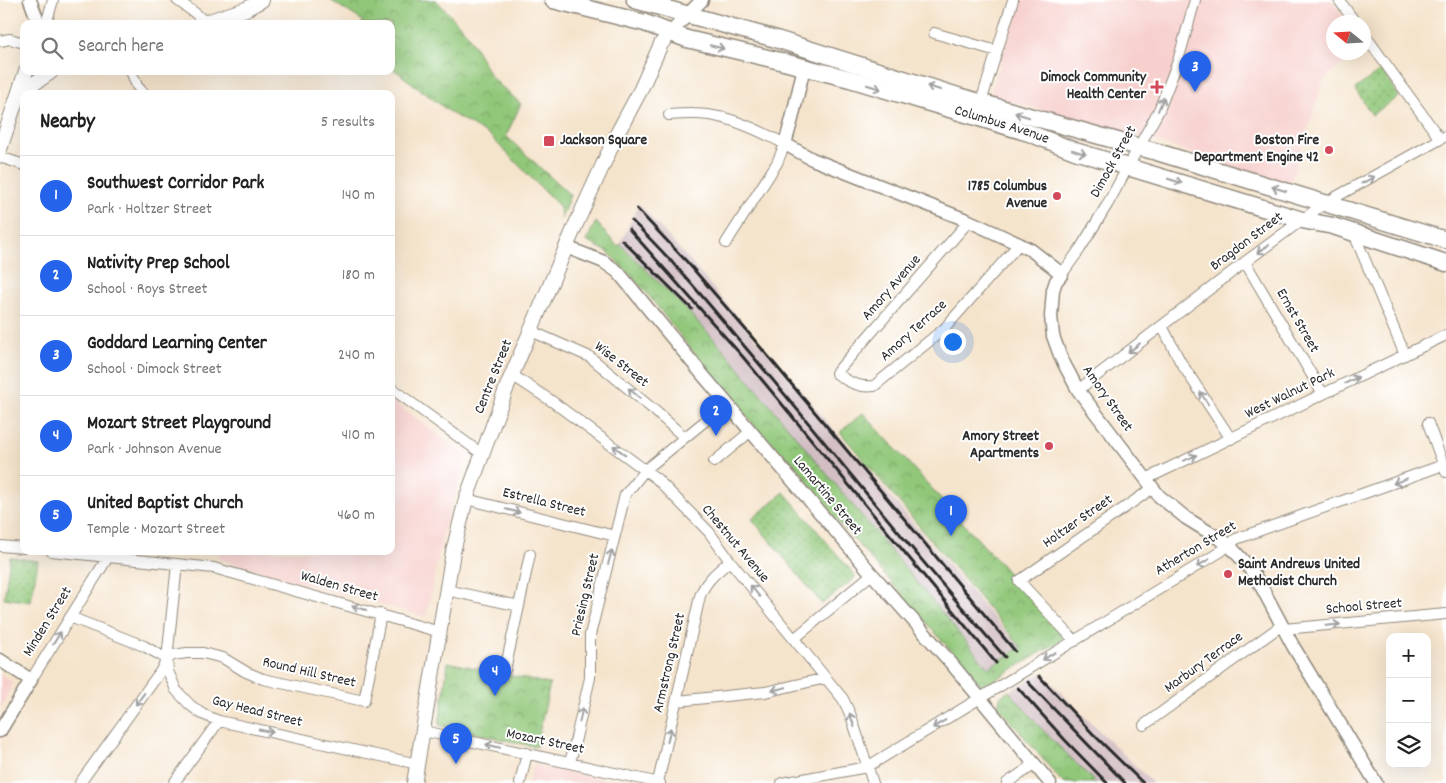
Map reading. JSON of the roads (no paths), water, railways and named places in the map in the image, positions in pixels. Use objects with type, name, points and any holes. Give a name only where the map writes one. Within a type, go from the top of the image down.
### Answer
[{"type":"main road","points":[[212,20],[246,9],[262,0]]},
{"type":"main road","name":"Columbus Avenue","points":[[553,0],[645,23],[700,42],[860,82],[1029,133],[1075,151],[1302,220],[1333,226],[1446,263]]},
{"type":"main road","name":"Columbus Avenue","points":[[635,0],[852,62],[900,78],[1446,240]]},
{"type":"main road","name":"Centre Street","points":[[414,783],[446,590],[458,525],[466,499],[512,375],[566,247],[617,134],[661,44],[670,33]]},
{"type":"main road","points":[[0,149],[25,75]]},
{"type":"main road","points":[[28,90],[45,75]]},
{"type":"main road","points":[[13,110],[20,100]]},
{"type":"street","points":[[30,0],[38,20]]},
{"type":"street","points":[[47,20],[53,0]]},
{"type":"street","points":[[177,0],[195,13],[201,20]]},
{"type":"street","name":"Centre Street","points":[[670,33],[702,0]]},
{"type":"street","points":[[981,102],[1013,0]]},
{"type":"street","name":"Dimock Street","points":[[1062,274],[1094,227],[1140,148],[1159,110],[1175,70],[1195,0]]},
{"type":"street","points":[[1339,0],[1350,15]]},
{"type":"street","points":[[934,33],[997,51]]},
{"type":"street","points":[[0,41],[10,39],[20,42]]},
{"type":"street","points":[[1371,43],[1443,138]]},
{"type":"street","points":[[726,242],[772,170],[784,144],[804,67]]},
{"type":"street","points":[[133,75],[140,90]]},
{"type":"street","points":[[668,115],[692,114],[721,117],[769,135],[826,165],[969,221],[1019,244],[1031,250],[1062,274]]},
{"type":"street","name":"Bragdon Street","points":[[1078,390],[1325,203],[1443,138]]},
{"type":"street","points":[[0,157],[20,164]]},
{"type":"street","name":"Amory Avenue","points":[[836,373],[969,221]]},
{"type":"street","points":[[1359,234],[1357,241],[1405,355]]},
{"type":"street","name":"Amory Terrace","points":[[836,373],[857,385],[865,387],[874,386],[944,329],[1019,244]]},
{"type":"street","name":"Lamartine Street","points":[[566,247],[604,262],[615,269],[872,574],[951,663],[1050,783]]},
{"type":"street","name":"Ernst Street","points":[[1245,262],[1323,394]]},
{"type":"street","name":"Amory Street","points":[[1062,274],[1056,281],[1053,290],[1051,316],[1053,336],[1061,358],[1078,390],[1149,484],[1165,501],[1186,518],[1228,544],[1256,577],[1283,627],[1376,783]]},
{"type":"street","points":[[1162,326],[1180,361],[1231,439]]},
{"type":"street","name":"Wise Street","points":[[531,331],[583,353],[594,360],[684,437]]},
{"type":"street","name":"West Walnut Park","points":[[1149,484],[1231,439],[1446,335]]},
{"type":"street","name":"Chestnut Avenue","points":[[512,375],[553,402],[657,478],[709,532],[730,561],[847,706],[873,783]]},
{"type":"street","points":[[395,391],[482,454]]},
{"type":"street","name":"Priesing Street","points":[[570,763],[590,678],[590,636],[625,495],[645,470],[727,403]]},
{"type":"street","points":[[1428,423],[1445,467]]},
{"type":"street","points":[[714,462],[751,431]]},
{"type":"street","name":"Atherton Street","points":[[981,699],[1220,552],[1236,539],[1445,467]]},
{"type":"street","name":"Holtzer Street","points":[[1075,641],[1019,581],[1149,484]]},
{"type":"street","name":"Estrella Street","points":[[466,499],[615,536]]},
{"type":"street","points":[[0,546],[20,548]]},
{"type":"street","points":[[504,670],[530,554]]},
{"type":"street","name":"Walden Street","points":[[94,555],[219,569],[440,632]]},
{"type":"street","name":"Minden Street","points":[[0,730],[108,557]]},
{"type":"street","name":"Armstrong Street","points":[[659,783],[700,596],[704,586],[711,577],[730,561]]},
{"type":"street","points":[[80,783],[160,672],[167,659],[177,564]]},
{"type":"street","points":[[794,639],[872,574]]},
{"type":"street","points":[[446,590],[519,606]]},
{"type":"street","name":"Round Hill Street","points":[[167,659],[177,654],[187,653],[214,655],[263,679],[364,701],[381,614]]},
{"type":"street","name":"School Street","points":[[1283,627],[1446,614]]},
{"type":"street","points":[[70,617],[144,646],[167,659]]},
{"type":"street","name":"Marbury Terrace","points":[[1144,726],[1283,627]]},
{"type":"street","name":"Gay Head Street","points":[[167,659],[169,676],[183,699],[202,714],[219,721],[418,764]]},
{"type":"street","points":[[0,660],[31,680]]},
{"type":"street","points":[[677,701],[765,692],[826,678]]},
{"type":"street","points":[[782,783],[867,767],[981,699]]},
{"type":"street","points":[[174,783],[219,721]]},
{"type":"street","name":"Mozart Street","points":[[424,731],[659,783]]},
{"type":"street","points":[[520,783],[527,753]]},
{"type":"street","points":[[1007,783],[1035,764]]},
{"type":"railway","points":[[637,209],[688,263],[746,330],[1015,651]]},
{"type":"railway","points":[[632,221],[665,254],[711,307],[910,547],[1005,657]]},
{"type":"railway","points":[[629,229],[743,357],[996,663]]},
{"type":"railway","points":[[622,240],[692,309]]},
{"type":"railway","points":[[1039,676],[1094,735],[1143,783]]},
{"type":"railway","points":[[1028,682],[1125,783]]},
{"type":"railway","points":[[1018,688],[1107,783]]},
{"type":"place","name":"Dimock Community Health Center","points":[[1157,87]]},
{"type":"place","name":"Goddard Learning Center","points":[[1195,92]]},
{"type":"place","name":"Jackson Square","points":[[549,141]]},
{"type":"place","name":"Boston Fire Department Engine 42","points":[[1329,150]]},
{"type":"place","name":"1785 Columbus Avenue","points":[[1057,196]]},
{"type":"place","name":"Nativity Prep School","points":[[716,436]]},
{"type":"place","name":"Amory Street Apartments","points":[[1049,446]]},
{"type":"place","name":"Southwest Corridor Park","points":[[951,536]]},
{"type":"place","name":"Saint Andrews United Methodist Church","points":[[1228,574]]},
{"type":"place","name":"Mozart Street Playground","points":[[495,696]]},
{"type":"place","name":"United Baptist Church","points":[[456,764]]}]
